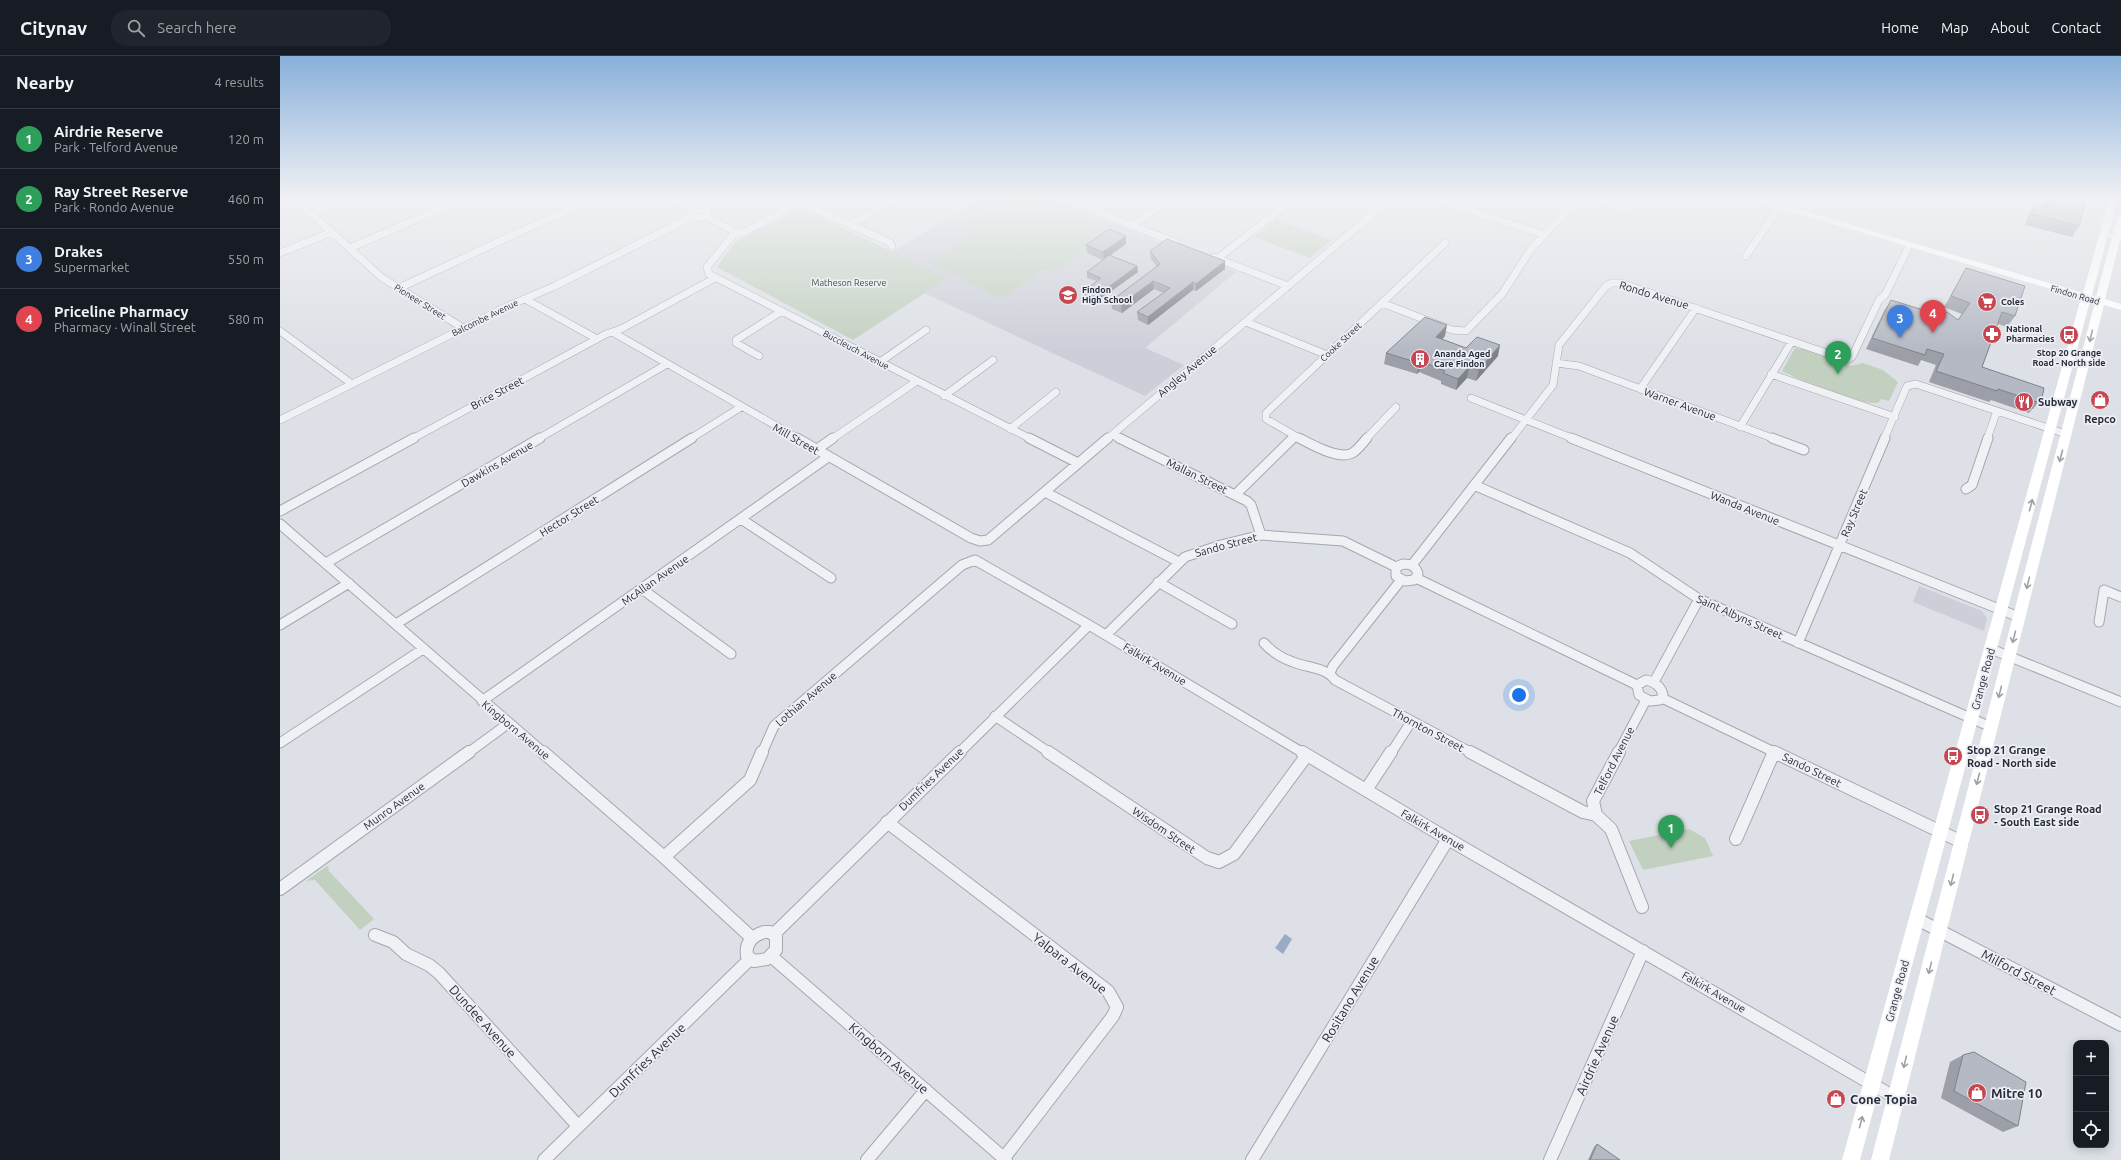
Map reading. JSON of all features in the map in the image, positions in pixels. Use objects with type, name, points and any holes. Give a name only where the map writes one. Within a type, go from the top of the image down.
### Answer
[{"type":"main road","name":"Findon Road","points":[[1918,249],[2051,286],[2088,292],[2100,303],[2121,302]]},
{"type":"main road","name":"Grange Road","points":[[1851,1160],[2084,312],[2100,249]]},
{"type":"main road","name":"Grange Road","points":[[1880,1160],[2100,303],[2103,286],[2115,249]]},
{"type":"main road","points":[[2051,286],[2076,286],[2088,292]]},
{"type":"main road","points":[[2051,286],[2073,300],[2084,312]]},
{"type":"main road","points":[[2103,286],[2121,302]]},
{"type":"main road","points":[[2100,303],[2121,308]]},
{"type":"main road","points":[[2065,378],[2079,384]]},
{"type":"street","points":[[280,253],[291,249]]},
{"type":"street","name":"Pioneer Street","points":[[351,249],[381,277],[463,328]]},
{"type":"street","points":[[399,288],[484,249]]},
{"type":"street","name":"Balcombe Avenue","points":[[280,420],[463,328],[525,298],[555,286],[626,249]]},
{"type":"street","points":[[715,278],[709,274],[707,267],[722,249]]},
{"type":"street","points":[[1217,259],[1230,249]]},
{"type":"street","name":"Angley Avenue","points":[[980,542],[988,540],[1332,249]]},
{"type":"street","name":"Cooke Street","points":[[1295,436],[1271,424],[1266,419],[1266,413],[1439,249]]},
{"type":"street","points":[[1382,303],[1452,330],[1461,332],[1470,329],[1502,294],[1531,249]]},
{"type":"street","points":[[1746,256],[1751,249]]},
{"type":"street","name":"Rondo Avenue","points":[[1412,565],[1553,385],[1557,374],[1556,352],[1559,345],[1606,286],[1612,283],[1621,283],[1847,360],[1852,357],[1879,300],[1885,295],[1908,249]]},
{"type":"street","points":[[1203,254],[1288,286]]},
{"type":"street","name":"Buccleuch Avenue","points":[[715,278],[782,311],[916,382],[1078,463]]},
{"type":"street","name":"Brice Street","points":[[280,511],[596,339],[614,333],[715,278]]},
{"type":"street","points":[[525,298],[596,339]]},
{"type":"street","points":[[1640,389],[1696,308]]},
{"type":"street","points":[[759,356],[736,343],[736,340],[782,311]]},
{"type":"street","points":[[1246,322],[1327,355]]},
{"type":"street","points":[[880,362],[926,330]]},
{"type":"street","points":[[280,331],[352,384]]},
{"type":"street","name":"Mill Street","points":[[614,333],[828,457],[980,542]]},
{"type":"street","points":[[1740,427],[1792,341]]},
{"type":"street","points":[[944,396],[993,360]]},
{"type":"street","name":"Warner Avenue","points":[[1556,363],[1579,366],[1804,450]]},
{"type":"street","name":"Dawkins Avenue","points":[[326,563],[667,364]]},
{"type":"street","points":[[1771,374],[1895,417]]},
{"type":"street","points":[[816,450],[916,382]]},
{"type":"street","name":"Ray Street","points":[[1798,642],[1840,547],[1907,386],[1911,384],[1997,411]]},
{"type":"street","points":[[1010,429],[1056,392]]},
{"type":"street","name":"Wanda Avenue","points":[[1471,398],[1840,547],[2019,617]]},
{"type":"street","name":"Hector Street","points":[[396,624],[741,407]]},
{"type":"street","points":[[1236,495],[1295,436],[1338,455],[1347,456],[1354,452],[1396,407]]},
{"type":"street","points":[[1966,489],[1972,485],[1997,411],[2066,434]]},
{"type":"street","name":"Mallan Street","points":[[1113,435],[1236,495],[1251,505],[1261,535]]},
{"type":"street","name":"McAllan Avenue","points":[[482,701],[828,457]]},
{"type":"street","name":"Saint Albyns Street","points":[[1474,485],[1630,553],[1699,599],[1991,727]]},
{"type":"street","points":[[1045,492],[1179,562]]},
{"type":"street","points":[[741,519],[831,578]]},
{"type":"street","name":"Kingborn Avenue","points":[[280,524],[396,624],[482,701],[664,857],[752,938]]},
{"type":"street","name":"Sando Street","points":[[1106,635],[1185,557],[1221,545],[1261,535],[1334,539],[1343,541],[1396,567]]},
{"type":"street","name":"Falkirk Avenue","points":[[971,561],[980,562],[1089,625],[1448,839],[1896,1098]]},
{"type":"street","name":"Lothian Avenue","points":[[664,857],[750,780],[754,774],[768,734],[774,726],[962,565],[971,561]]},
{"type":"street","points":[[1404,564],[1412,565],[1418,572],[1416,578],[1409,581],[1401,580],[1395,573],[1396,567],[1404,564]]},
{"type":"street","points":[[1416,578],[1637,685]]},
{"type":"street","points":[[1330,673],[1333,666],[1401,580]]},
{"type":"street","points":[[1158,582],[1232,624]]},
{"type":"street","points":[[280,625],[349,583]]},
{"type":"street","points":[[642,589],[731,654]]},
{"type":"street","points":[[2099,622],[2104,590],[2121,597]]},
{"type":"street","points":[[1654,682],[1699,599]]},
{"type":"street","name":"Dumfries Avenue","points":[[774,934],[1089,625]]},
{"type":"street","name":"Thornton Street","points":[[1264,643],[1269,650],[1301,667],[1330,673],[1335,680],[1411,722],[1583,812],[1596,815]]},
{"type":"street","points":[[280,742],[423,649]]},
{"type":"street","points":[[1991,649],[2121,702]]},
{"type":"street","points":[[1646,680],[1654,682],[1662,691],[1662,698],[1653,701],[1646,700],[1637,691],[1637,685],[1646,680]]},
{"type":"street","name":"Sando Street","points":[[1662,698],[1962,842]]},
{"type":"street","name":"Telford Avenue","points":[[1596,815],[1593,801],[1646,700]]},
{"type":"street","name":"Wisdom Street","points":[[995,716],[1207,858],[1219,862],[1234,854],[1307,755]]},
{"type":"street","points":[[1366,790],[1411,722]]},
{"type":"street","name":"Munro Avenue","points":[[280,889],[509,723]]},
{"type":"street","points":[[1736,838],[1774,751]]},
{"type":"street","points":[[1596,815],[1611,829],[1642,907]]},
{"type":"street","name":"Yalpara Avenue","points":[[887,822],[1108,991],[1117,1007],[1113,1016],[1005,1159]]},
{"type":"street","name":"Rositano Avenue","points":[[1252,1160],[1448,839]]},
{"type":"street","name":"Milford Street","points":[[1917,919],[2121,1025]]},
{"type":"street","points":[[764,932],[774,934],[778,940],[771,956],[759,962],[750,959],[746,953],[746,948],[752,938],[764,932]]},
{"type":"street","name":"Dundee Avenue","points":[[375,935],[393,942],[406,954],[439,972],[578,1126]]},
{"type":"street","name":"Airdrie Avenue","points":[[1550,1160],[1643,951]]},
{"type":"street","name":"Kingborn Avenue","points":[[771,956],[1005,1159]]},
{"type":"street","name":"Dumfries Avenue","points":[[544,1160],[750,959]]},
{"type":"street","points":[[867,1160],[926,1090]]},
{"type":"shaded area","name":"Findon High School","points":[[898,249],[1177,249],[1236,272],[1145,348],[1184,365],[1145,396],[924,293],[948,278],[892,252]]},
{"type":"shaded area","points":[[1919,586],[1982,611],[1987,618],[1984,631],[1913,602]]},
{"type":"green space","name":"Matheson Reserve","points":[[730,249],[886,249],[948,278],[853,340],[717,267]]},
{"type":"green space","points":[[951,249],[1088,249],[1081,256],[1062,266],[1042,271],[1001,298],[928,262]]},
{"type":"green space","points":[[1285,249],[1322,249],[1310,258]]},
{"type":"green space","points":[[1795,348],[1805,349],[1851,366],[1863,363],[1883,370],[1898,382],[1889,401],[1881,399],[1878,403],[1854,400],[1828,392],[1782,371]]},
{"type":"green space","points":[[1689,829],[1705,838],[1713,856],[1643,870],[1629,841]]},
{"type":"green space","points":[[327,866],[329,868],[328,870],[374,919],[360,930],[315,880],[306,881]]},
{"type":"water","points":[[1285,934],[1292,939],[1283,954],[1275,948]]},
{"type":"building","points":[[1095,249],[1108,249],[1103,252]]},
{"type":"building","points":[[1154,249],[1192,249],[1225,261],[1196,284],[1193,282],[1148,317],[1137,312],[1170,288],[1153,281],[1121,305],[1111,301],[1160,264],[1150,251]]},
{"type":"building","points":[[1109,255],[1137,266],[1095,297],[1083,292],[1101,278],[1087,272]]},
{"type":"building","points":[[1966,268],[2025,286],[2015,316],[2002,312],[1982,367],[2044,388],[2042,398],[2039,397],[2037,402],[1998,389],[1997,391],[1936,371],[1944,354],[1927,349],[1925,355],[1872,338],[1891,300],[1933,313],[1947,312],[1958,320],[1970,303],[1951,296]]},
{"type":"building","points":[[1425,317],[1447,325],[1436,337],[1466,348],[1477,337],[1500,345],[1479,370],[1469,367],[1458,379],[1443,373],[1445,371],[1421,361],[1419,363],[1386,353]]},
{"type":"building","points":[[1974,1052],[2026,1082],[2018,1126],[1954,1091],[1963,1055]]},
{"type":"building","points":[[1597,1144],[1620,1160],[1590,1160]]},
{"type":"place","name":"Findon High School","points":[[1068,295]]},
{"type":"place","name":"Coles","points":[[1987,302]]},
{"type":"place","name":"Priceline Pharmacy","points":[[1933,333]]},
{"type":"place","name":"National Pharmacies","points":[[1992,334]]},
{"type":"place","name":"Stop 20 Grange Road - North side","points":[[2069,335]]},
{"type":"place","name":"Drakes","points":[[1900,338]]},
{"type":"place","name":"Ananda Aged Care Findon","points":[[1420,359]]},
{"type":"place","name":"Ray Street Reserve","points":[[1838,374]]},
{"type":"place","name":"Repco","points":[[2100,400]]},
{"type":"place","name":"Subway","points":[[2024,402]]},
{"type":"place","name":"Stop 21 Grange Road - North side","points":[[1953,756]]},
{"type":"place","name":"Stop 21 Grange Road - South East side","points":[[1980,815]]},
{"type":"place","name":"Airdrie Reserve","points":[[1671,848]]},
{"type":"place","name":"Mitre 10","points":[[1977,1093]]},
{"type":"place","name":"Cone Topia","points":[[1836,1099]]}]
